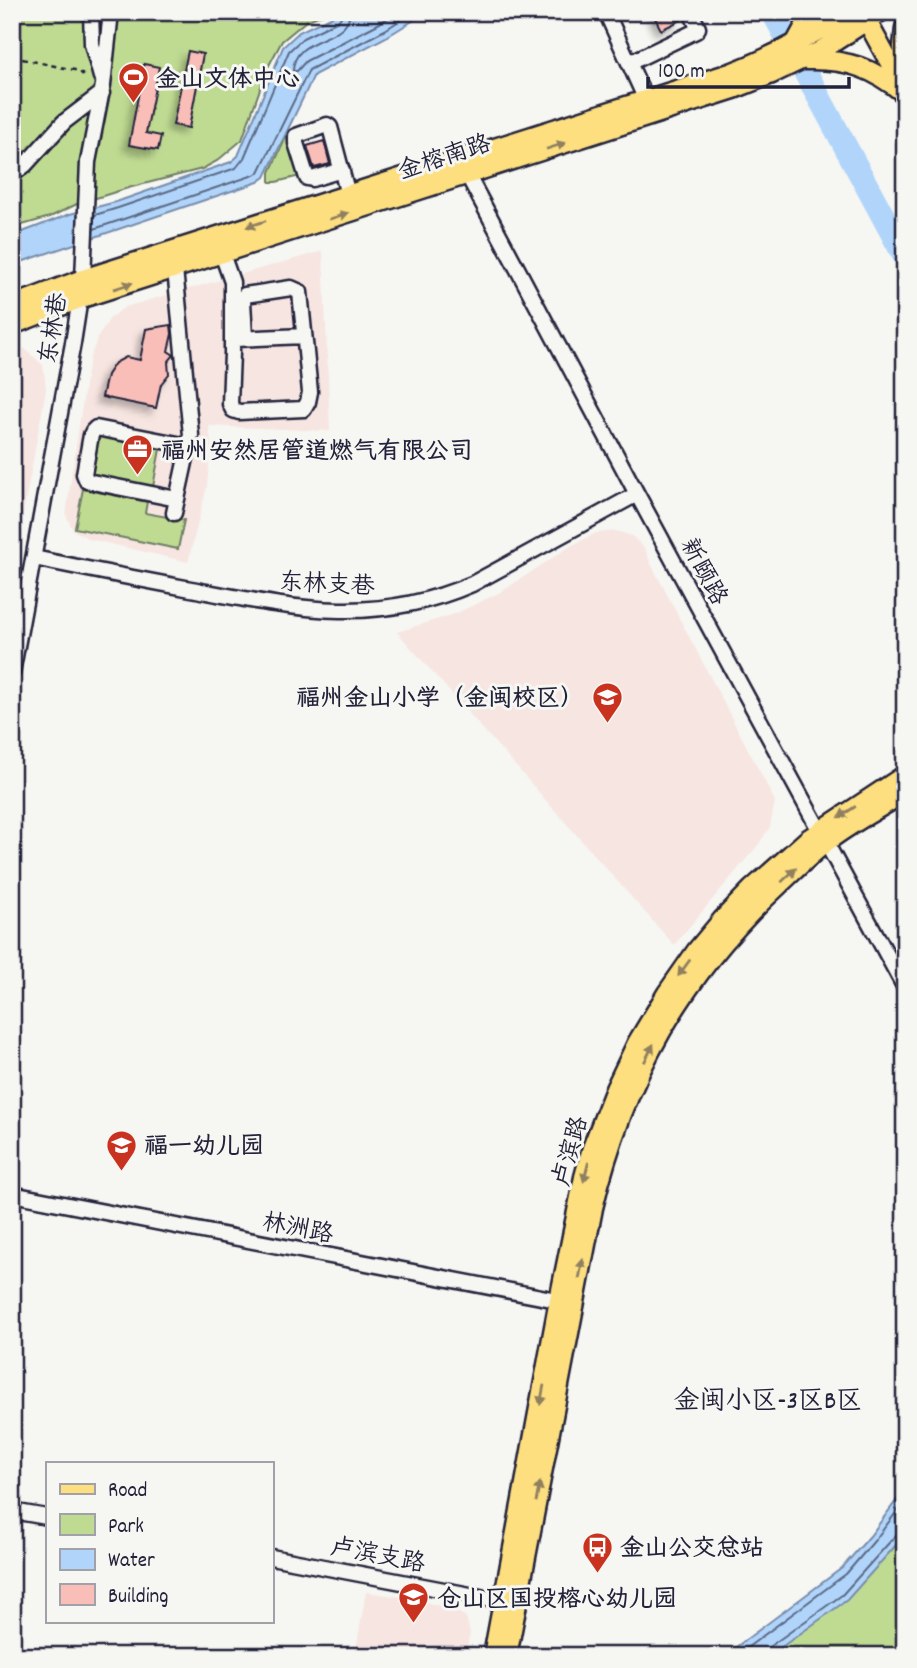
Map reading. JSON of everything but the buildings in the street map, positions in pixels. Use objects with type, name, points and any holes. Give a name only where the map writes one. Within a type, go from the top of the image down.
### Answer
[{"type":"main road","points":[[810,12],[799,52],[850,63],[876,73],[905,92]]},
{"type":"main road","name":"金榕南路","points":[[817,43],[849,12]]},
{"type":"main road","points":[[870,15],[905,92]]},
{"type":"main road","name":"金榕南路","points":[[12,325],[79,299],[734,89],[768,67],[870,15]]},
{"type":"main road","points":[[905,27],[902,47],[905,79]]},
{"type":"main road","name":"金榕南路","points":[[12,306],[83,279],[733,72],[768,67]]},
{"type":"main road","name":"卢滨路","points":[[493,1656],[510,1603],[567,1302],[584,1177],[615,1089],[650,1019],[697,950],[722,920],[770,871],[823,836],[905,775]]},
{"type":"main road","points":[[823,836],[905,792]]},
{"type":"main road","points":[[507,1656],[510,1603]]},
{"type":"street","points":[[12,174],[25,165],[64,122],[102,89],[92,44],[91,12]]},
{"type":"street","points":[[606,12],[646,100]]},
{"type":"street","points":[[629,63],[696,31],[698,28],[691,12]]},
{"type":"street","name":"东林巷","points":[[12,673],[83,279],[88,162],[102,89],[111,18]]},
{"type":"street","points":[[342,170],[348,195]]},
{"type":"street","name":"新颐路","points":[[467,174],[905,988]]},
{"type":"street","points":[[222,254],[232,282],[239,339]]},
{"type":"street","points":[[175,269],[191,435],[175,506],[87,481],[84,474],[91,435],[96,428],[188,446]]},
{"type":"street","points":[[291,288],[300,292],[310,392],[304,410],[233,410],[230,404],[239,339],[245,295],[291,288]]},
{"type":"street","points":[[239,339],[304,336]]},
{"type":"street","name":"东林支巷","points":[[34,558],[293,606],[341,611],[374,610],[411,605],[472,584],[638,494]]},
{"type":"street","name":"林洲路","points":[[12,1194],[567,1302]]},
{"type":"street","points":[[12,1511],[46,1517]]},
{"type":"street","name":"卢滨支路","points":[[273,1557],[510,1603]]},
{"type":"path","points":[[22,59],[79,71],[102,89]]},
{"type":"shaded area","points":[[323,251],[330,431],[209,426],[211,445],[207,486],[188,562],[89,539],[73,530],[66,515],[87,372],[98,337],[110,318],[125,307]]},
{"type":"shaded area","points":[[12,348],[24,348],[43,365],[46,389],[12,574]]},
{"type":"shaded area","name":"福州金山小学（金闽校区）","points":[[616,531],[632,536],[645,549],[775,801],[770,827],[758,845],[674,945],[397,632],[455,614],[501,592],[569,547],[596,533]]},
{"type":"shaded area","name":"仓山区国投榕心幼儿园","points":[[366,1592],[413,1599],[452,1609],[466,1617],[470,1633],[465,1656],[355,1656]]},
{"type":"green space","name":"金山文体中心","points":[[12,12],[327,12],[306,21],[282,41],[267,69],[242,140],[217,161],[202,169],[128,188],[12,228]]},
{"type":"green space","points":[[287,135],[290,135],[304,175],[270,182],[270,172]]},
{"type":"green space","points":[[97,436],[160,449],[153,487],[89,475]]},
{"type":"green space","points":[[83,489],[147,502],[145,513],[184,520],[178,549],[75,528]]},
{"type":"green space","points":[[905,1531],[905,1640],[888,1656],[760,1656]]},
{"type":"water","points":[[341,12],[427,12],[314,75],[265,177],[258,182],[12,265],[12,236],[70,214],[116,202],[231,162],[238,156],[283,47],[299,32]]},
{"type":"water","points":[[905,1489],[905,1535],[847,1600],[769,1656],[724,1656],[842,1568]]},
{"type":"waterway","points":[[773,12],[905,257]]},
{"type":"place","name":"金山文体中心","points":[[133,105]]},
{"type":"place","name":"福州安然居管道燃气有限公司","points":[[138,477]]},
{"type":"place","name":"福州金山小学（金闽校区）","points":[[607,724]]},
{"type":"place","name":"福一幼儿园","points":[[121,1172]]},
{"type":"place","name":"金山公交总站","points":[[597,1574]]},
{"type":"place","name":"仓山区国投榕心幼儿园","points":[[414,1625]]},
{"type":"district","name":"金闽小区-3区B区","points":[[768,1399]]}]
